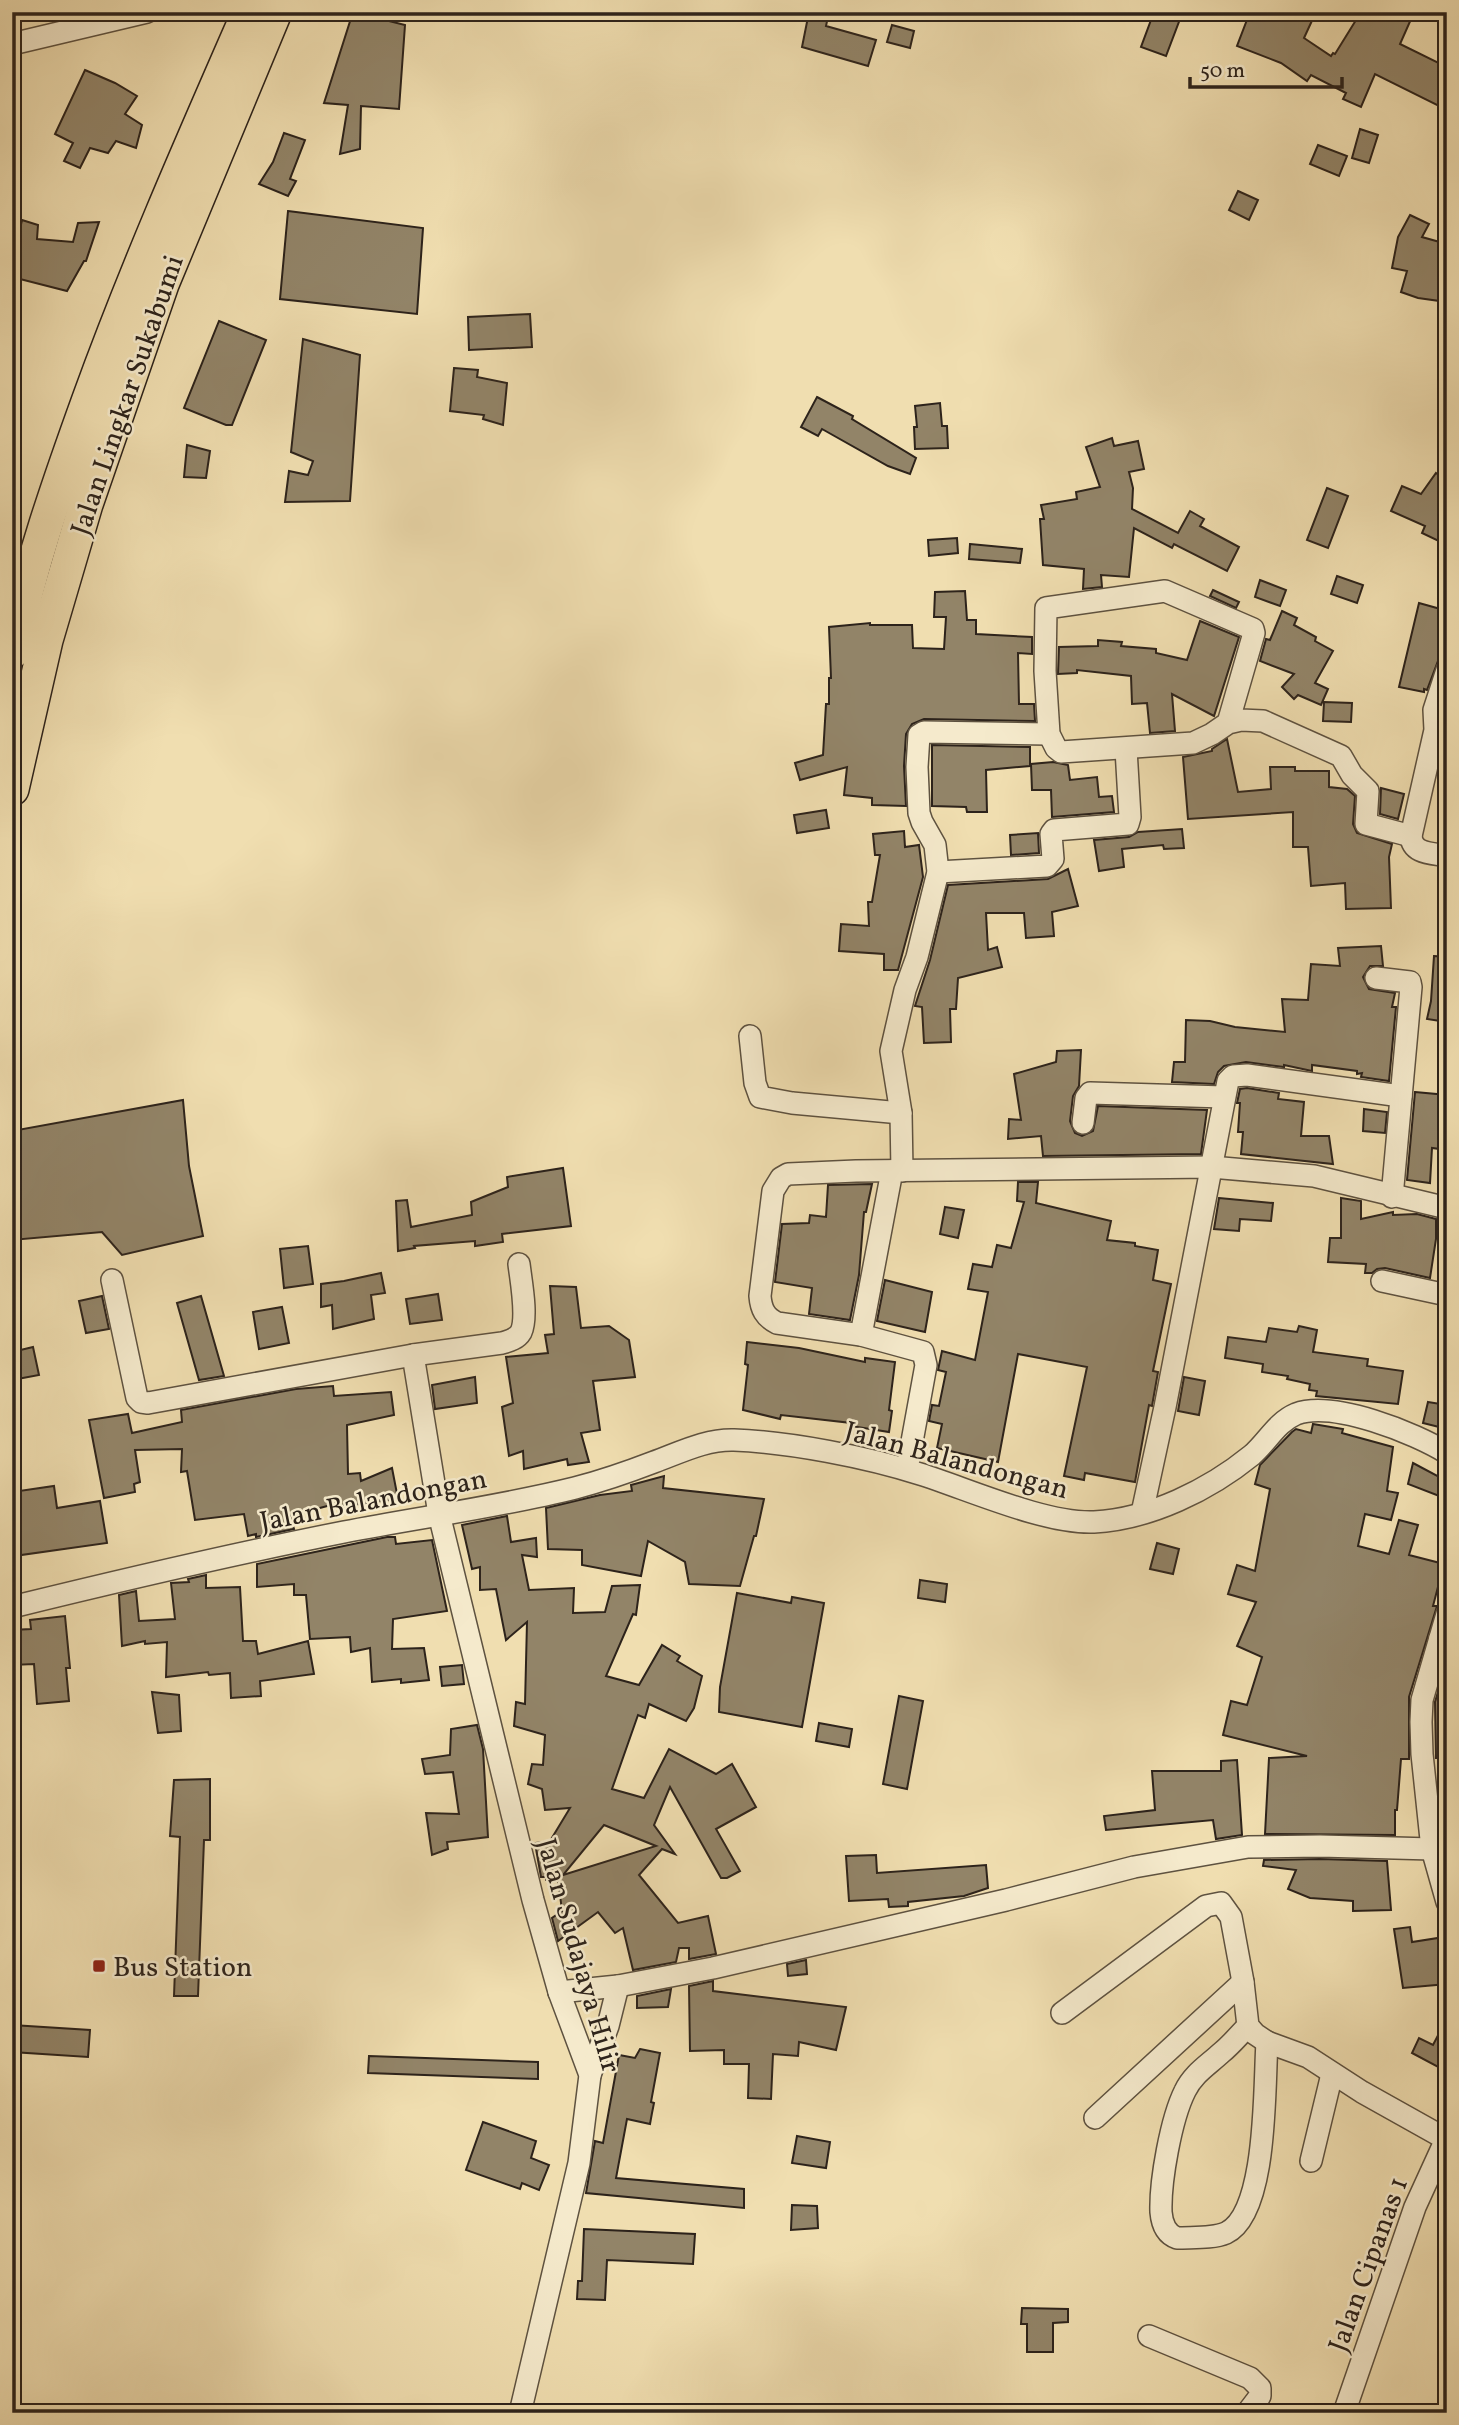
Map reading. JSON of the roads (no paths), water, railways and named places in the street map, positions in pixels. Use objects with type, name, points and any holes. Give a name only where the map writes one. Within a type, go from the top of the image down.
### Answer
[{"type":"main road","name":"Jalan Lingkar Sukabumi","points":[[12,652],[54,496],[121,313],[168,196],[250,12]]},
{"type":"main road","name":"Jalan Lingkar Sukabumi","points":[[12,789],[46,640],[86,504],[162,284],[275,12]]},
{"type":"street","points":[[12,44],[148,12]]},
{"type":"street","points":[[1155,591],[1173,593],[1254,631],[1228,723],[1193,743],[1061,752],[1049,734],[1045,671],[1046,608],[1155,591]]},
{"type":"street","points":[[1447,670],[1435,703],[1434,730],[1410,836],[1415,849],[1447,856]]},
{"type":"street","points":[[1228,723],[1263,721],[1341,756],[1352,776],[1368,791],[1366,824],[1410,836]]},
{"type":"street","points":[[861,1335],[897,1171],[901,1113],[891,1051],[938,872],[935,845],[919,813],[917,767],[920,733],[1049,734]]},
{"type":"street","points":[[938,872],[1047,866],[1053,859],[1051,834],[1054,830],[1128,824],[1130,817],[1126,749]]},
{"type":"street","points":[[1376,978],[1407,981],[1411,987],[1392,1197]]},
{"type":"street","points":[[750,1036],[755,1083],[760,1097],[792,1103],[901,1113]]},
{"type":"street","points":[[1142,1513],[1228,1081],[1240,1074],[1401,1096]]},
{"type":"street","points":[[1083,1123],[1086,1098],[1090,1093],[1224,1097]]},
{"type":"street","points":[[907,1469],[926,1358],[923,1352],[861,1335],[777,1323],[769,1320],[763,1312],[760,1296],[773,1191],[781,1178],[788,1174],[1212,1167],[1314,1176],[1352,1184],[1392,1197],[1447,1208]]},
{"type":"street","points":[[112,1280],[136,1398],[148,1403],[514,1339],[520,1334],[523,1322],[519,1264]]},
{"type":"street","points":[[1382,1281],[1447,1294]]},
{"type":"street","name":"Jalan Sudajaya Hilir","points":[[413,1355],[439,1514],[533,1900],[559,1992],[590,2075],[579,2163],[520,2413]]},
{"type":"street","name":"Jalan Balandongan","points":[[12,1607],[297,1542],[574,1488],[722,1441],[800,1447],[907,1469],[1012,1505],[1068,1520],[1091,1522],[1120,1519],[1158,1508],[1206,1485],[1238,1466],[1260,1448],[1280,1424],[1296,1414],[1312,1411],[1345,1415],[1392,1426],[1447,1453]]},
{"type":"street","points":[[1447,1614],[1443,1638],[1422,1700],[1421,1722],[1432,1849],[1447,1902]]},
{"type":"street","points":[[559,1992],[618,1986],[713,1968],[1006,1900],[1134,1867],[1248,1847],[1432,1849]]},
{"type":"street","points":[[1062,2013],[1206,1906],[1218,1902],[1225,1905],[1231,1917],[1248,2026],[1267,2042],[1308,2057],[1332,2074],[1446,2138]]},
{"type":"street","points":[[1095,2118],[1243,1982]]},
{"type":"street","points":[[590,2075],[608,2026],[618,1986]]},
{"type":"street","points":[[1248,2026],[1195,2076],[1185,2091],[1177,2113],[1165,2172],[1161,2213],[1171,2236],[1177,2238],[1226,2233],[1247,2211],[1259,2165],[1267,2042]]},
{"type":"street","points":[[1311,2161],[1332,2074]]},
{"type":"street","name":"Jalan Cipanas 1","points":[[1344,2413],[1406,2231],[1446,2138]]},
{"type":"street","points":[[1149,2336],[1250,2378],[1260,2388],[1259,2396],[1247,2413]]},
{"type":"place","name":"Bus Station","points":[[99,1966]]}]
